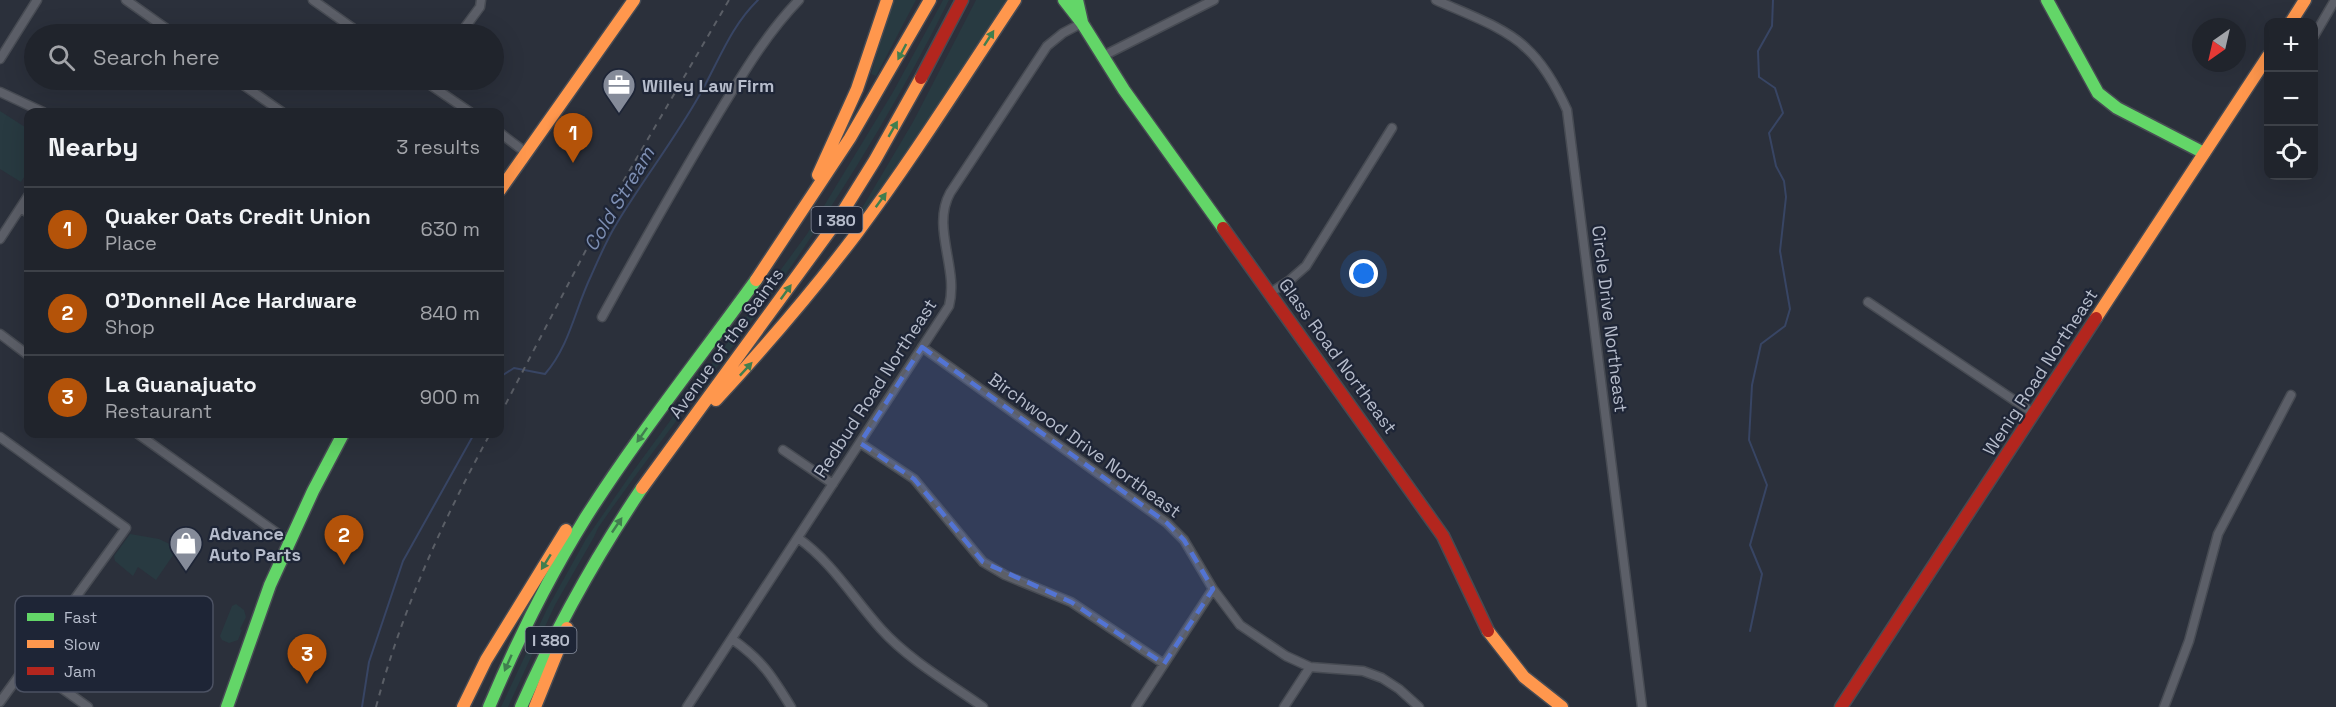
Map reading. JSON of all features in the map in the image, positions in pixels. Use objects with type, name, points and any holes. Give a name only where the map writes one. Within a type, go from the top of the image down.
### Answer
[{"type":"main road","points":[[504,184],[634,0]]},
{"type":"main road","points":[[788,235],[855,98],[870,58],[887,0]]},
{"type":"main road","name":"Avenue of the Saints","points":[[489,707],[534,606],[565,552],[608,484],[788,235],[856,132],[930,0]]},
{"type":"main road","name":"Avenue of the Saints","points":[[521,707],[561,618],[585,574],[640,489],[817,250],[847,205],[903,111],[962,0]]},
{"type":"main road","points":[[689,424],[722,395],[764,349],[856,234],[918,146],[1015,0]]},
{"type":"main road","points":[[1064,0],[1082,23]]},
{"type":"main road","points":[[1077,0],[1082,23]]},
{"type":"main road","points":[[2047,0],[2098,93],[2117,108],[2204,153]]},
{"type":"main road","points":[[2293,18],[2305,0]]},
{"type":"main road","name":"Glass Road Northeast","points":[[1082,23],[1101,57],[1443,536],[1491,637],[1524,677],[1557,705]]},
{"type":"main road","name":"Wenig Road Northeast","points":[[1841,707],[2264,62]]},
{"type":"main road","points":[[227,707],[270,585],[339,438]]},
{"type":"main road","points":[[463,707],[486,660],[571,524],[608,484]]},
{"type":"main road","points":[[535,707],[570,622],[585,574]]},
{"type":"street","points":[[0,58],[37,0]]},
{"type":"street","points":[[126,0],[160,24]]},
{"type":"street","points":[[313,0],[347,24]]},
{"type":"street","points":[[468,24],[480,8],[481,0]]},
{"type":"street","points":[[602,317],[674,186],[760,47],[785,14],[799,0]]},
{"type":"street","points":[[1101,57],[1214,0]]},
{"type":"street","name":"Circle Drive Northeast","points":[[1436,0],[1513,37],[1527,48],[1559,92],[1567,110],[1642,707]]},
{"type":"street","points":[[2318,28],[2335,0]]},
{"type":"street","name":"Redbud Road Northeast","points":[[687,707],[945,312],[952,292],[943,225],[946,202],[1047,46],[1063,33],[1082,23]]},
{"type":"street","points":[[250,90],[276,108]]},
{"type":"street","points":[[439,90],[464,108]]},
{"type":"street","points":[[0,92],[34,108]]},
{"type":"street","points":[[1270,293],[1306,266],[1392,128]]},
{"type":"street","points":[[504,137],[525,152]]},
{"type":"street","points":[[0,239],[24,211]]},
{"type":"street","points":[[1868,302],[2033,413]]},
{"type":"street","points":[[0,334],[24,352]]},
{"type":"street","name":"Birchwood Drive Northeast","points":[[922,347],[1167,523],[1184,540],[1240,625],[1286,656],[1310,668],[1363,671],[1399,689],[1419,707]]},
{"type":"street","points":[[2164,707],[2189,641],[2218,534],[2291,396]]},
{"type":"street","points":[[0,437],[126,528],[78,596]]},
{"type":"street","points":[[144,438],[291,543]]},
{"type":"street","points":[[860,443],[914,479],[983,562],[1005,575],[1071,602],[1164,664]]},
{"type":"street","points":[[783,450],[833,484]]},
{"type":"street","points":[[798,538],[816,551],[882,630],[904,652],[983,707]]},
{"type":"street","points":[[1136,707],[1214,588]]},
{"type":"street","points":[[732,639],[754,654],[769,671],[791,707]]},
{"type":"street","points":[[1284,707],[1310,668]]},
{"type":"street","points":[[0,702],[15,682]]},
{"type":"street","points":[[67,692],[88,707]]},
{"type":"highlighted area","points":[[922,347],[1167,523],[1184,540],[1213,589],[1164,664],[1071,602],[983,562],[914,479],[860,443]]},
{"type":"shaded area","points":[[893,0],[916,0],[876,76],[871,74]]},
{"type":"shaded area","points":[[943,0],[949,0],[915,66],[858,164],[773,292],[598,528],[555,605],[508,707],[501,707],[547,609],[586,539],[807,234],[893,92]]},
{"type":"shaded area","points":[[976,0],[1006,0],[963,69],[857,222],[855,220],[913,122]]},
{"type":"shaded area","points":[[0,111],[24,126],[24,177],[21,182],[0,169]]},
{"type":"shaded area","points":[[130,534],[159,539],[178,548],[156,580],[138,567],[133,576],[115,561],[114,556]]},
{"type":"shaded area","points":[[236,604],[244,610],[246,617],[238,640],[229,643],[222,640],[220,636],[232,606]]},
{"type":"waterway","name":"Cold Stream","points":[[504,374],[514,368],[545,374],[553,363],[566,339],[585,288],[613,229],[689,112],[732,34],[758,0]]},
{"type":"waterway","points":[[1750,631],[1762,574],[1750,545],[1767,485],[1749,440],[1752,385],[1761,344],[1785,326],[1790,309],[1780,251],[1786,197],[1784,181],[1776,166],[1769,133],[1783,113],[1775,88],[1759,77],[1758,51],[1772,26],[1773,0]]},
{"type":"waterway","name":"Cold Stream","points":[[362,707],[369,662],[403,561],[472,438]]},
{"type":"railway","points":[[504,407],[610,204],[729,0]]},
{"type":"railway","points":[[376,707],[398,636],[425,567],[488,438]]},
{"type":"traffic: fast","points":[[1064,0],[1082,23],[1124,90],[1223,228]]},
{"type":"traffic: fast","points":[[1077,0],[1082,22]]},
{"type":"traffic: fast","points":[[2047,0],[2098,93],[2117,108],[2204,153]]},
{"type":"traffic: fast","points":[[489,707],[534,610],[586,517],[648,427],[756,280]]},
{"type":"traffic: fast","points":[[227,707],[270,585],[313,491],[341,438]]},
{"type":"traffic: fast","points":[[521,707],[577,595],[642,488]]},
{"type":"traffic: slow","points":[[504,184],[634,0]]},
{"type":"traffic: slow","points":[[818,175],[857,89],[887,0]]},
{"type":"traffic: slow","points":[[756,280],[850,138],[930,0]]},
{"type":"traffic: slow","points":[[716,400],[753,360],[823,276],[878,205],[1015,0]]},
{"type":"traffic: slow","points":[[2294,18],[2305,0]]},
{"type":"traffic: slow","points":[[2096,318],[2264,62]]},
{"type":"traffic: slow","points":[[642,488],[837,221],[875,160],[921,78]]},
{"type":"traffic: slow","points":[[463,707],[486,660],[566,530]]},
{"type":"traffic: slow","points":[[535,707],[567,628]]},
{"type":"traffic: slow","points":[[1488,631],[1524,677],[1562,707]]},
{"type":"traffic: jam","points":[[921,78],[962,0]]},
{"type":"traffic: jam","points":[[1223,228],[1443,536],[1488,631]]},
{"type":"traffic: jam","points":[[1841,707],[2096,318]]},
{"type":"place","name":"Willey Law Firm","points":[[619,114]]},
{"type":"place","name":"Quaker Oats Credit Union","points":[[573,163]]},
{"type":"place","name":"O'Donnell Ace Hardware","points":[[344,565]]},
{"type":"place","name":"Advance Auto Parts","points":[[186,572]]},
{"type":"place","name":"La Guanajuato","points":[[307,684]]}]
